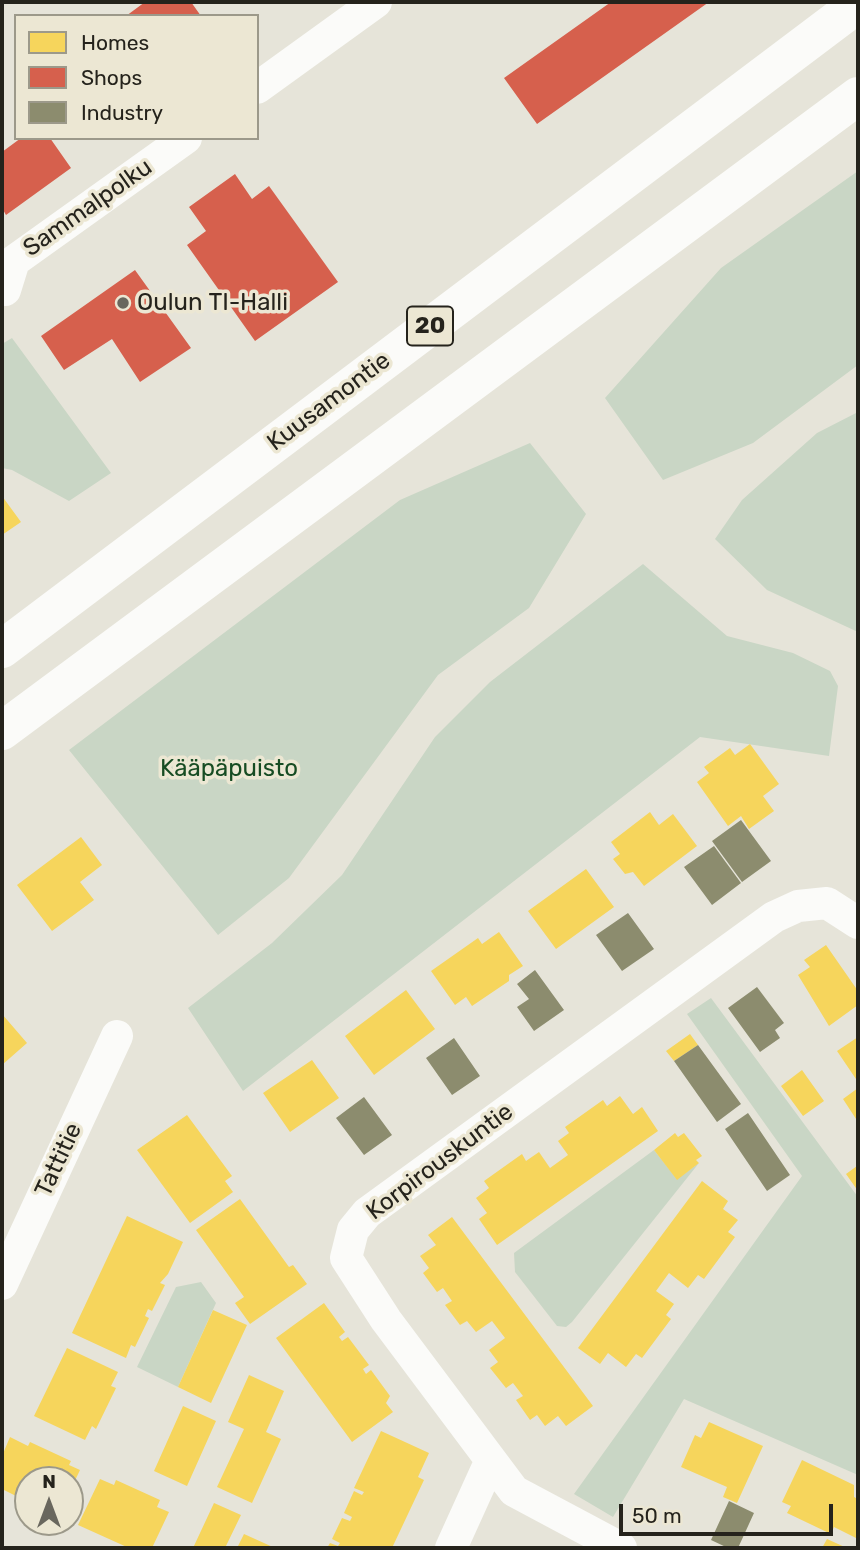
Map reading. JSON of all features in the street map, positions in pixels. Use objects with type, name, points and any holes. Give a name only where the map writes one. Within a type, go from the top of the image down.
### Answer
[{"type":"highway","name":"Kuusamontie","points":[[2,649],[858,4]]},
{"type":"highway","points":[[2,731],[858,96]]},
{"type":"street","points":[[259,87],[376,2]]},
{"type":"street","name":"Sammalpolku","points":[[5,290],[14,261],[183,140]]},
{"type":"street","name":"Korpirouskuntie","points":[[621,1548],[514,1491],[386,1320],[346,1258],[353,1230],[367,1213],[775,917],[798,906],[827,903],[858,923]]},
{"type":"street","name":"Tattitie","points":[[2,1284],[117,1036]]},
{"type":"street","points":[[451,1548],[490,1462]]},
{"type":"green space","points":[[858,171],[858,365],[753,443],[663,480],[605,398],[721,268]]},
{"type":"green space","points":[[12,338],[111,473],[69,501],[12,470],[2,468],[2,344]]},
{"type":"green space","points":[[858,412],[858,632],[767,590],[715,539],[742,500],[817,433]]},
{"type":"green space","name":"Kääpäpuisto","points":[[530,443],[586,514],[529,608],[438,675],[289,878],[218,935],[69,750],[400,500]]},
{"type":"green space","points":[[643,564],[727,636],[793,653],[830,671],[838,686],[829,756],[700,737],[243,1091],[188,1008],[272,943],[342,875],[435,737],[490,682]]},
{"type":"green space","points":[[711,998],[858,1197],[858,1475],[684,1399],[613,1517],[574,1494],[802,1176],[687,1014]]},
{"type":"green space","points":[[654,1150],[677,1179],[699,1163],[572,1322],[566,1327],[557,1326],[515,1272],[514,1253]]},
{"type":"green space","points":[[201,1282],[216,1303],[178,1387],[137,1367],[176,1287]]},
{"type":"building: Homes","points":[[2,496],[21,522],[2,535]]},
{"type":"building: Homes","points":[[750,744],[779,784],[763,796],[774,811],[749,829],[741,816],[728,826],[697,782],[709,773],[704,767],[730,748],[735,755]]},
{"type":"building: Homes","points":[[650,812],[659,825],[673,814],[697,846],[644,886],[633,872],[625,874],[613,859],[620,854],[611,842]]},
{"type":"building: Homes","points":[[81,837],[102,865],[80,882],[94,900],[52,931],[17,885]]},
{"type":"building: Homes","points":[[586,869],[614,907],[556,949],[528,911]]},
{"type":"building: Homes","points":[[499,932],[523,966],[509,975],[509,981],[472,1006],[466,997],[455,1005],[431,971],[478,938],[482,944]]},
{"type":"building: Homes","points":[[826,945],[858,991],[858,1005],[829,1026],[798,975],[810,967],[804,960]]},
{"type":"building: Homes","points":[[406,990],[435,1029],[374,1075],[345,1036]]},
{"type":"building: Homes","points":[[2,1014],[27,1043],[2,1065]]},
{"type":"building: Homes","points":[[690,1034],[698,1045],[674,1061],[666,1051]]},
{"type":"building: Homes","points":[[858,1037],[858,1082],[837,1051]]},
{"type":"building: Homes","points":[[312,1060],[339,1098],[290,1132],[263,1093]]},
{"type":"building: Homes","points":[[802,1070],[824,1101],[803,1116],[781,1086]]},
{"type":"building: Homes","points":[[858,1088],[858,1122],[843,1099]]},
{"type":"building: Homes","points":[[620,1096],[633,1114],[642,1107],[658,1131],[497,1245],[479,1219],[487,1213],[476,1198],[489,1188],[484,1181],[522,1154],[526,1161],[539,1152],[550,1168],[568,1155],[558,1141],[569,1133],[565,1127],[603,1100],[607,1106]]},
{"type":"building: Homes","points":[[187,1115],[232,1176],[225,1181],[233,1192],[190,1223],[137,1150]]},
{"type":"building: Homes","points":[[675,1133],[678,1137],[684,1133],[702,1156],[696,1160],[699,1163],[677,1180],[654,1150]]},
{"type":"building: Homes","points":[[857,1166],[858,1168],[858,1191],[846,1174]]},
{"type":"building: Homes","points":[[702,1181],[728,1201],[723,1209],[738,1220],[728,1232],[735,1237],[704,1279],[698,1275],[688,1288],[669,1273],[656,1291],[674,1304],[666,1315],[671,1319],[642,1358],[636,1354],[626,1367],[608,1353],[600,1364],[578,1348]]},
{"type":"building: Homes","points":[[240,1199],[289,1267],[293,1265],[307,1284],[250,1324],[235,1303],[244,1297],[196,1230]]},
{"type":"building: Homes","points":[[127,1216],[183,1242],[168,1274],[160,1283],[165,1285],[152,1311],[148,1309],[145,1316],[149,1318],[135,1347],[131,1345],[126,1358],[72,1333]]},
{"type":"building: Homes","points":[[452,1217],[593,1406],[566,1426],[558,1416],[545,1426],[537,1415],[530,1420],[516,1400],[523,1396],[513,1383],[506,1388],[490,1368],[498,1362],[489,1350],[505,1338],[492,1321],[476,1332],[467,1321],[460,1325],[445,1305],[452,1301],[443,1288],[437,1292],[423,1273],[429,1268],[420,1256],[436,1245],[428,1235]]},
{"type":"building: Homes","points":[[324,1303],[345,1332],[339,1337],[342,1341],[348,1337],[369,1365],[363,1369],[366,1374],[371,1370],[390,1396],[386,1403],[393,1412],[352,1442],[276,1338]]},
{"type":"building: Homes","points":[[213,1310],[247,1325],[211,1403],[178,1387]]},
{"type":"building: Homes","points":[[67,1348],[118,1372],[111,1386],[116,1388],[96,1429],[92,1426],[85,1440],[34,1416]]},
{"type":"building: Homes","points":[[249,1375],[284,1391],[266,1432],[281,1439],[252,1503],[217,1487],[244,1429],[228,1422]]},
{"type":"building: Homes","points":[[183,1406],[216,1421],[187,1486],[154,1471]]},
{"type":"building: Homes","points":[[709,1422],[763,1446],[737,1503],[723,1497],[727,1487],[681,1467],[695,1435],[701,1438]]},
{"type":"building: Homes","points":[[381,1431],[429,1453],[418,1477],[424,1480],[392,1548],[327,1548],[330,1543],[338,1546],[340,1543],[332,1539],[342,1518],[350,1521],[352,1517],[344,1513],[354,1491],[362,1495],[364,1492],[354,1488]]},
{"type":"building: Homes","points":[[10,1437],[28,1446],[30,1442],[71,1461],[69,1465],[71,1466],[14,1466],[14,1495],[2,1489],[2,1456]]},
{"type":"building: Homes","points":[[802,1460],[854,1485],[854,1497],[858,1499],[856,1538],[834,1527],[831,1534],[787,1513],[791,1506],[782,1502]]},
{"type":"building: Homes","points":[[100,1479],[114,1485],[116,1480],[160,1500],[157,1507],[169,1512],[152,1548],[129,1548],[84,1528],[84,1512]]},
{"type":"building: Homes","points":[[214,1503],[241,1515],[225,1548],[193,1548]]},
{"type":"building: Homes","points":[[244,1534],[275,1548],[237,1548]]},
{"type":"building: Homes","points":[[827,1539],[847,1548],[822,1548]]},
{"type":"building: Shops","points":[[145,2],[191,2],[200,14],[129,14]]},
{"type":"building: Shops","points":[[611,2],[709,2],[537,124],[504,78]]},
{"type":"building: Shops","points":[[18,140],[51,140],[71,168],[6,215],[2,208],[2,152]]},
{"type":"building: Shops","points":[[235,174],[252,199],[269,186],[338,282],[255,341],[187,245],[206,231],[189,207]]},
{"type":"building: Shops","name":"Oulun TI-Halli","points":[[135,270],[191,348],[140,382],[112,339],[64,370],[41,336]]},
{"type":"building: Industry","points":[[741,820],[771,861],[742,882],[712,841]]},
{"type":"building: Industry","points":[[714,846],[741,883],[712,905],[684,867]]},
{"type":"building: Industry","points":[[628,913],[654,949],[622,971],[596,935]]},
{"type":"building: Industry","points":[[535,970],[564,1010],[534,1031],[517,1007],[529,999],[517,984]]},
{"type":"building: Industry","points":[[757,987],[784,1023],[775,1030],[780,1038],[760,1052],[728,1008]]},
{"type":"building: Industry","points":[[454,1038],[480,1076],[452,1095],[426,1058]]},
{"type":"building: Industry","points":[[698,1045],[741,1104],[717,1122],[674,1061]]},
{"type":"building: Industry","points":[[364,1097],[392,1135],[364,1155],[336,1118]]},
{"type":"building: Industry","points":[[748,1113],[790,1175],[767,1191],[725,1129]]},
{"type":"building: Industry","points":[[729,1501],[754,1513],[738,1548],[728,1548],[711,1540]]},
{"type":"place","name":"Oulun TI-Halli","points":[[123,303]]}]
